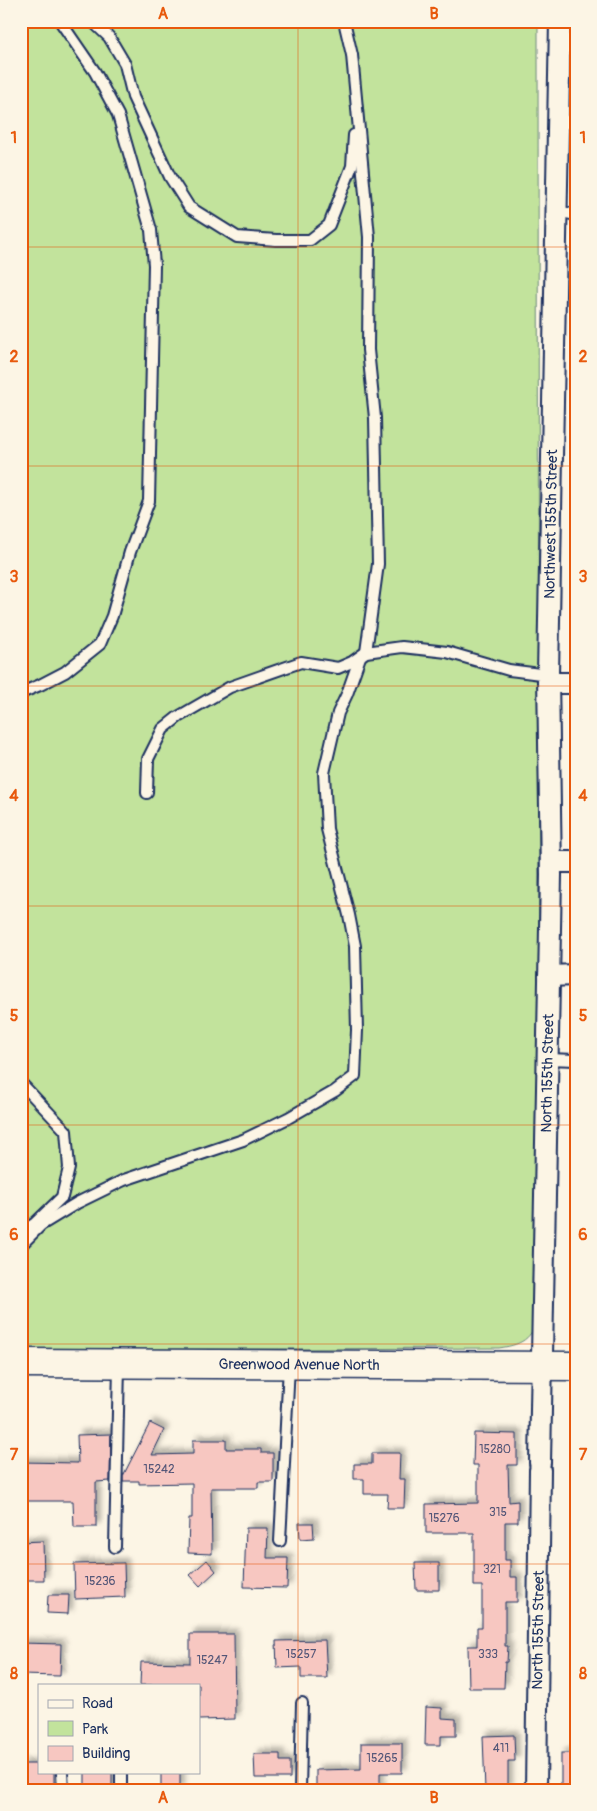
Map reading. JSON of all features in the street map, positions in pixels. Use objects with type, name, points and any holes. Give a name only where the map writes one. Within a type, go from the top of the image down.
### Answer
[{"type":"street","name":"Northwest 155th Street","points":[[548,679],[553,366],[566,213],[560,21]]},
{"type":"street","points":[[548,679],[576,683]]},
{"type":"street","name":"North 155th Street","points":[[536,1790],[551,862],[548,679]]},
{"type":"street","points":[[551,862],[576,862]]},
{"type":"street","points":[[549,976],[576,975]]},
{"type":"street","name":"Greenwood Avenue North","points":[[21,1364],[576,1366]]},
{"type":"lane","points":[[21,693],[65,672],[100,644],[112,616],[130,552],[149,502],[154,265],[151,230],[118,115],[96,72],[60,21]]},
{"type":"lane","points":[[92,21],[109,37],[125,64],[136,105],[170,177],[189,207],[237,237],[310,240],[329,225],[352,166],[356,102]]},
{"type":"lane","points":[[21,1245],[41,1225],[124,1180],[243,1140],[288,1118],[335,1091],[355,1076],[355,946],[327,829],[324,773],[338,713],[363,655],[378,564],[378,515],[375,418],[368,350],[369,237],[352,55],[344,21]]},
{"type":"lane","points":[[147,793],[148,759],[163,729],[178,717],[230,687],[301,662],[338,668],[363,655],[402,647],[447,652],[548,679]]},
{"type":"lane","points":[[548,1060],[576,1060]]},
{"type":"lane","points":[[21,1083],[66,1131],[69,1168],[62,1197],[34,1224],[21,1232]]},
{"type":"lane","points":[[115,1547],[119,1364]]},
{"type":"lane","points":[[280,1540],[289,1365]]},
{"type":"lane","points":[[300,1790],[302,1704]]},
{"type":"lane","points":[[62,1774],[63,1790]]},
{"type":"lane","points":[[121,1774],[121,1790]]},
{"type":"green space","points":[[21,21],[538,21],[539,1311],[531,1333],[527,1338],[516,1344],[499,1348],[21,1350]]},
{"type":"building","points":[[150,1423],[164,1430],[152,1455],[193,1454],[193,1440],[226,1440],[226,1449],[261,1449],[261,1453],[273,1453],[273,1482],[258,1482],[258,1488],[211,1488],[212,1554],[188,1553],[189,1518],[192,1518],[192,1483],[139,1484],[139,1481],[123,1481],[123,1476]]},
{"type":"building","points":[[474,1433],[517,1434],[517,1465],[508,1465],[509,1502],[518,1501],[518,1522],[505,1522],[505,1560],[510,1560],[510,1577],[517,1577],[517,1602],[505,1602],[505,1646],[508,1646],[504,1688],[469,1688],[468,1646],[477,1646],[477,1627],[482,1627],[482,1586],[474,1586],[474,1533],[426,1533],[426,1504],[478,1503],[478,1465],[473,1465]]},
{"type":"building","points":[[111,1434],[110,1481],[96,1482],[96,1527],[74,1527],[73,1501],[21,1501],[21,1462],[78,1463],[77,1435]]},
{"type":"building","points":[[372,1453],[400,1453],[399,1479],[405,1479],[404,1508],[387,1508],[388,1494],[364,1494],[364,1479],[354,1479],[354,1464],[372,1464]]},
{"type":"building","points":[[299,1523],[313,1523],[314,1538],[300,1539]]},
{"type":"building","points":[[246,1528],[268,1528],[267,1558],[288,1558],[287,1588],[244,1587]]},
{"type":"building","points":[[43,1541],[44,1580],[21,1580],[21,1542]]},
{"type":"building","points":[[207,1560],[216,1571],[200,1586],[190,1575]]},
{"type":"building","points":[[124,1563],[125,1597],[75,1599],[74,1564]]},
{"type":"building","points":[[415,1563],[439,1563],[439,1590],[416,1590]]},
{"type":"building","points":[[48,1595],[69,1595],[68,1614],[47,1613]]},
{"type":"building","points":[[190,1634],[234,1634],[235,1719],[200,1720],[200,1684],[140,1684],[141,1662],[190,1663]]},
{"type":"building","points":[[325,1640],[327,1678],[301,1678],[301,1667],[277,1668],[276,1641]]},
{"type":"building","points":[[21,1643],[61,1644],[60,1676],[21,1675]]},
{"type":"building","points":[[426,1707],[442,1708],[442,1718],[456,1719],[456,1736],[441,1736],[441,1745],[425,1745]]},
{"type":"building","points":[[514,1735],[515,1761],[508,1761],[508,1790],[485,1790],[483,1736]]},
{"type":"building","points":[[361,1743],[402,1743],[402,1773],[380,1773],[380,1790],[316,1790],[316,1770],[361,1769]]},
{"type":"building","points":[[561,1753],[576,1753],[576,1790],[561,1790]]},
{"type":"building","points":[[254,1754],[280,1754],[280,1761],[290,1761],[290,1778],[255,1778]]},
{"type":"building","points":[[21,1764],[38,1764],[38,1774],[54,1774],[54,1789],[21,1790]]},
{"type":"building","points":[[85,1774],[112,1774],[112,1790],[85,1790]]},
{"type":"building","points":[[161,1774],[180,1774],[180,1790],[161,1790]]}]
